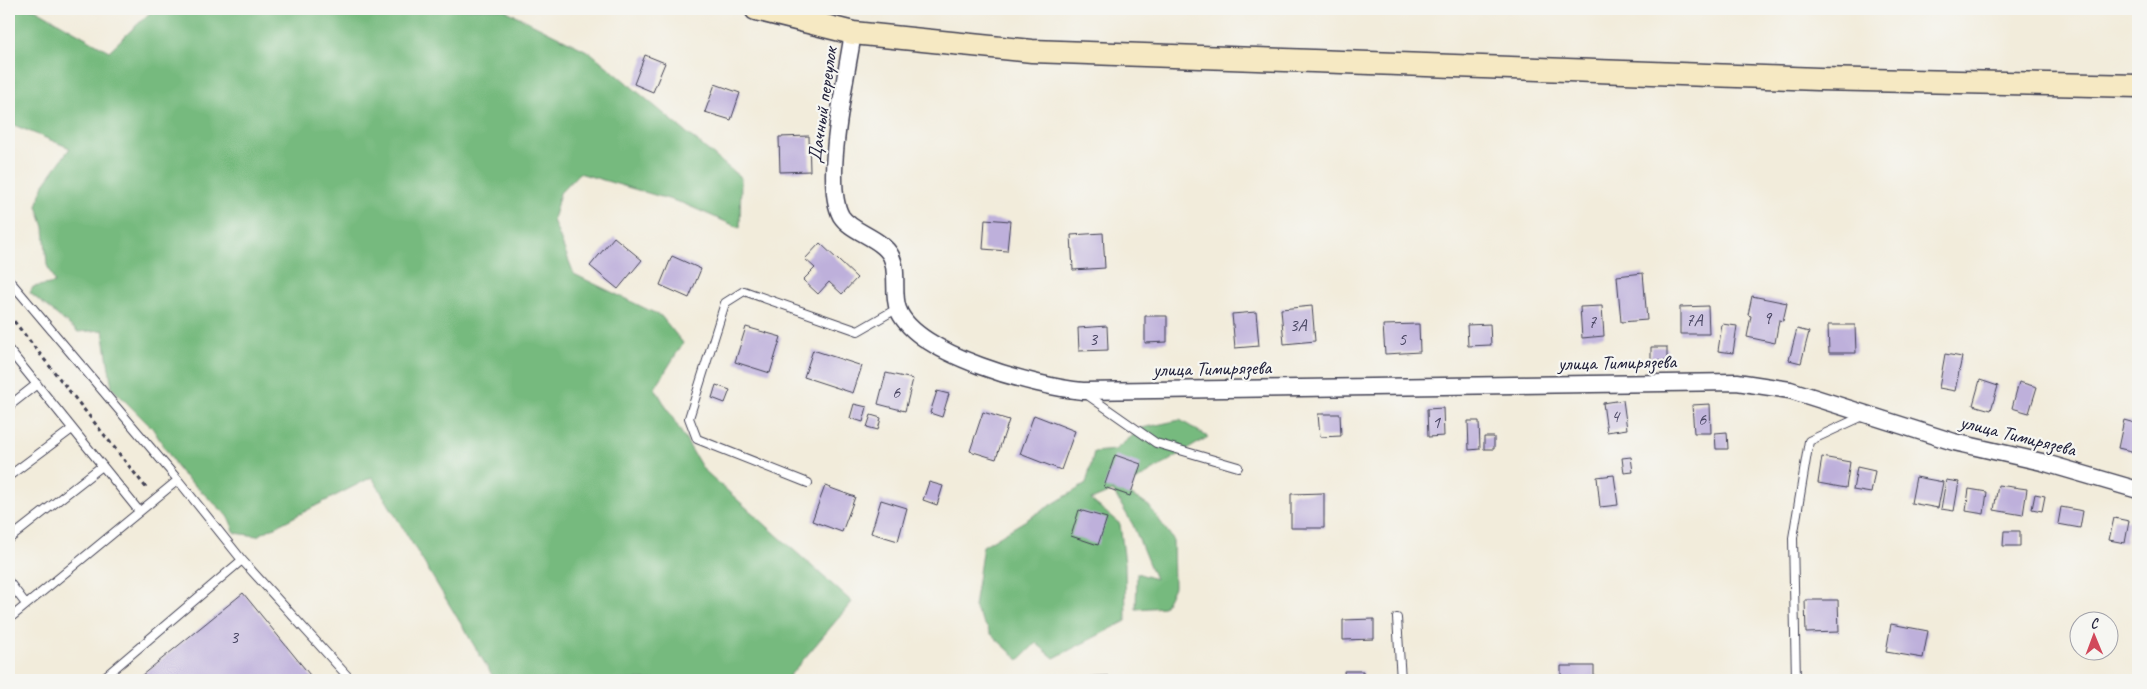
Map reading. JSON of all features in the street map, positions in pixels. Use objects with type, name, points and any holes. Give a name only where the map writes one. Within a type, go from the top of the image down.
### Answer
[{"type":"main road","points":[[756,9],[853,33],[1032,51],[1799,79],[2138,86]]},
{"type":"street","name":"Дачный переулок","points":[[853,33],[834,156],[836,202],[842,218],[874,239],[891,256],[896,278],[898,308]]},
{"type":"street","points":[[898,308],[909,325],[927,340],[959,358],[1000,374],[1058,389],[1082,391]]},
{"type":"street","name":"улица Тимирязева","points":[[1082,391],[1738,382],[1790,390],[1954,442],[2042,462],[2138,490]]},
{"type":"lane","points":[[9,280],[178,480],[242,560],[351,680]]},
{"type":"lane","points":[[808,483],[697,439],[689,418],[725,303],[744,291],[858,331],[898,308]]},
{"type":"lane","points":[[9,350],[139,511]]},
{"type":"lane","points":[[9,406],[37,384]]},
{"type":"lane","points":[[1082,391],[1156,443],[1238,467]]},
{"type":"lane","points":[[1796,680],[1792,538],[1809,441],[1867,414]]},
{"type":"lane","points":[[9,476],[72,429]]},
{"type":"lane","points":[[9,539],[102,466]]},
{"type":"lane","points":[[9,619],[178,480]]},
{"type":"lane","points":[[100,680],[242,560]]},
{"type":"lane","points":[[9,582],[26,604]]},
{"type":"lane","points":[[1397,618],[1401,680]]},
{"type":"path","points":[[1551,9],[1583,11],[1660,9]]},
{"type":"path","points":[[9,315],[155,498]]},
{"type":"green space","points":[[9,9],[35,9],[109,51],[154,9],[503,9],[591,53],[741,178],[740,228],[682,203],[579,173],[560,193],[553,220],[574,274],[661,316],[683,343],[655,388],[703,469],[852,602],[786,680],[495,680],[372,477],[257,536],[235,533],[228,516],[180,472],[153,429],[112,388],[103,330],[78,332],[30,293],[33,287],[55,283],[47,265],[44,227],[37,206],[44,184],[70,148],[9,123]]},
{"type":"green space","points":[[1180,420],[1208,437],[1122,489],[1149,506],[1173,539],[1174,587],[1164,607],[1136,609],[1137,573],[1155,579],[1133,525],[1113,491],[1091,500],[1120,524],[1125,563],[1126,621],[1054,658],[1036,643],[1019,660],[991,634],[974,607],[983,546],[1086,484],[1094,452],[1115,450],[1142,428]]},
{"type":"building","points":[[645,55],[665,63],[653,92],[634,84]]},
{"type":"building","points":[[715,84],[740,93],[731,120],[705,112]]},
{"type":"building","points":[[809,136],[810,171],[780,172],[779,137]]},
{"type":"building","points":[[985,219],[1010,221],[1007,251],[983,249]]},
{"type":"building","points":[[1103,233],[1105,268],[1073,270],[1071,235]]},
{"type":"building","points":[[614,237],[642,260],[618,289],[590,266]]},
{"type":"building","points":[[820,243],[857,278],[842,294],[829,282],[818,294],[803,280],[815,268],[805,259]]},
{"type":"building","points":[[672,256],[701,269],[689,298],[660,285]]},
{"type":"building","points":[[1643,273],[1647,320],[1621,322],[1617,276]]},
{"type":"building","points":[[1752,296],[1787,303],[1783,321],[1779,320],[1775,343],[1747,337],[1751,316],[1748,315]]},
{"type":"building","points":[[1312,306],[1315,341],[1284,344],[1281,309]]},
{"type":"building","points":[[1602,306],[1604,336],[1582,338],[1580,307]]},
{"type":"building","points":[[1708,306],[1709,334],[1680,334],[1680,307]]},
{"type":"building","points":[[1256,312],[1259,346],[1235,348],[1232,314]]},
{"type":"building","points":[[1145,316],[1167,316],[1167,342],[1145,343]]},
{"type":"building","points":[[1419,324],[1420,352],[1385,354],[1383,325]]},
{"type":"building","points":[[1490,324],[1491,345],[1468,346],[1467,325]]},
{"type":"building","points":[[1722,324],[1737,326],[1733,353],[1718,351]]},
{"type":"building","points":[[1828,325],[1855,325],[1856,353],[1829,353]]},
{"type":"building","points":[[1107,326],[1108,350],[1079,351],[1078,328]]},
{"type":"building","points":[[746,327],[781,337],[770,373],[735,362]]},
{"type":"building","points":[[1797,329],[1809,332],[1801,363],[1789,360]]},
{"type":"building","points":[[1651,347],[1667,347],[1667,361],[1651,361]]},
{"type":"building","points":[[813,350],[862,366],[853,393],[804,377]]},
{"type":"building","points":[[1945,354],[1962,357],[1955,391],[1939,388]]},
{"type":"building","points":[[886,373],[913,379],[905,411],[878,404]]},
{"type":"building","points":[[1980,380],[1998,386],[1991,410],[1973,405]]},
{"type":"building","points":[[2019,382],[2037,387],[2029,413],[2012,408]]},
{"type":"building","points":[[716,385],[730,390],[725,403],[712,398]]},
{"type":"building","points":[[937,391],[949,394],[942,417],[930,413]]},
{"type":"building","points":[[1623,400],[1627,429],[1607,432],[1603,403]]},
{"type":"building","points":[[854,404],[867,407],[863,422],[850,418]]},
{"type":"building","points":[[1710,404],[1711,433],[1694,433],[1692,405]]},
{"type":"building","points":[[1443,408],[1444,436],[1428,437],[1427,409]]},
{"type":"building","points":[[983,412],[1009,420],[996,459],[970,451]]},
{"type":"building","points":[[1318,414],[1340,414],[1341,436],[1320,437]]},
{"type":"building","points":[[871,415],[881,418],[878,430],[867,427]]},
{"type":"building","points":[[1034,415],[1075,431],[1061,470],[1020,454]]},
{"type":"building","points":[[2124,420],[2138,424],[2135,452],[2118,448]]},
{"type":"building","points":[[1468,421],[1479,421],[1480,449],[1469,450]]},
{"type":"building","points":[[1727,432],[1728,449],[1716,449],[1715,433]]},
{"type":"building","points":[[1484,437],[1494,437],[1494,449],[1484,449]]},
{"type":"building","points":[[1115,455],[1141,464],[1130,496],[1104,487]]},
{"type":"building","points":[[1631,457],[1633,472],[1624,473],[1622,458]]},
{"type":"building","points":[[1822,457],[1850,462],[1846,488],[1818,483]]},
{"type":"building","points":[[1857,467],[1875,471],[1871,493],[1853,490]]},
{"type":"building","points":[[1614,475],[1618,505],[1600,507],[1597,477]]},
{"type":"building","points":[[1916,477],[1943,482],[1938,508],[1911,503]]},
{"type":"building","points":[[1946,480],[1959,482],[1954,511],[1941,509]]},
{"type":"building","points":[[929,482],[943,486],[937,505],[923,500]]},
{"type":"building","points":[[1998,485],[2027,489],[2023,515],[1994,510]]},
{"type":"building","points":[[825,486],[855,497],[842,532],[812,521]]},
{"type":"building","points":[[1969,489],[1987,492],[1984,514],[1966,511]]},
{"type":"building","points":[[1324,493],[1324,528],[1291,528],[1291,494]]},
{"type":"building","points":[[2035,494],[2045,496],[2042,511],[2032,509]]},
{"type":"building","points":[[881,500],[907,508],[898,541],[871,533]]},
{"type":"building","points":[[2061,507],[2083,511],[2080,528],[2058,524]]},
{"type":"building","points":[[1079,510],[1107,518],[1098,545],[1071,536]]},
{"type":"building","points":[[2114,518],[2129,521],[2125,543],[2109,540]]},
{"type":"building","points":[[2004,531],[2020,531],[2020,546],[2003,546]]},
{"type":"building","points":[[243,593],[314,680],[136,680]]},
{"type":"building","points":[[1805,600],[1838,600],[1839,632],[1806,633]]},
{"type":"building","points":[[1374,619],[1374,639],[1343,640],[1343,620]]},
{"type":"building","points":[[1891,624],[1928,631],[1923,658],[1886,652]]},
{"type":"building","points":[[1561,666],[1594,666],[1594,680],[1561,680]]},
{"type":"building","points":[[1344,671],[1363,671],[1363,680],[1345,680]]},
{"type":"building","points":[[1109,676],[1109,680],[1069,680],[1069,677]]}]
